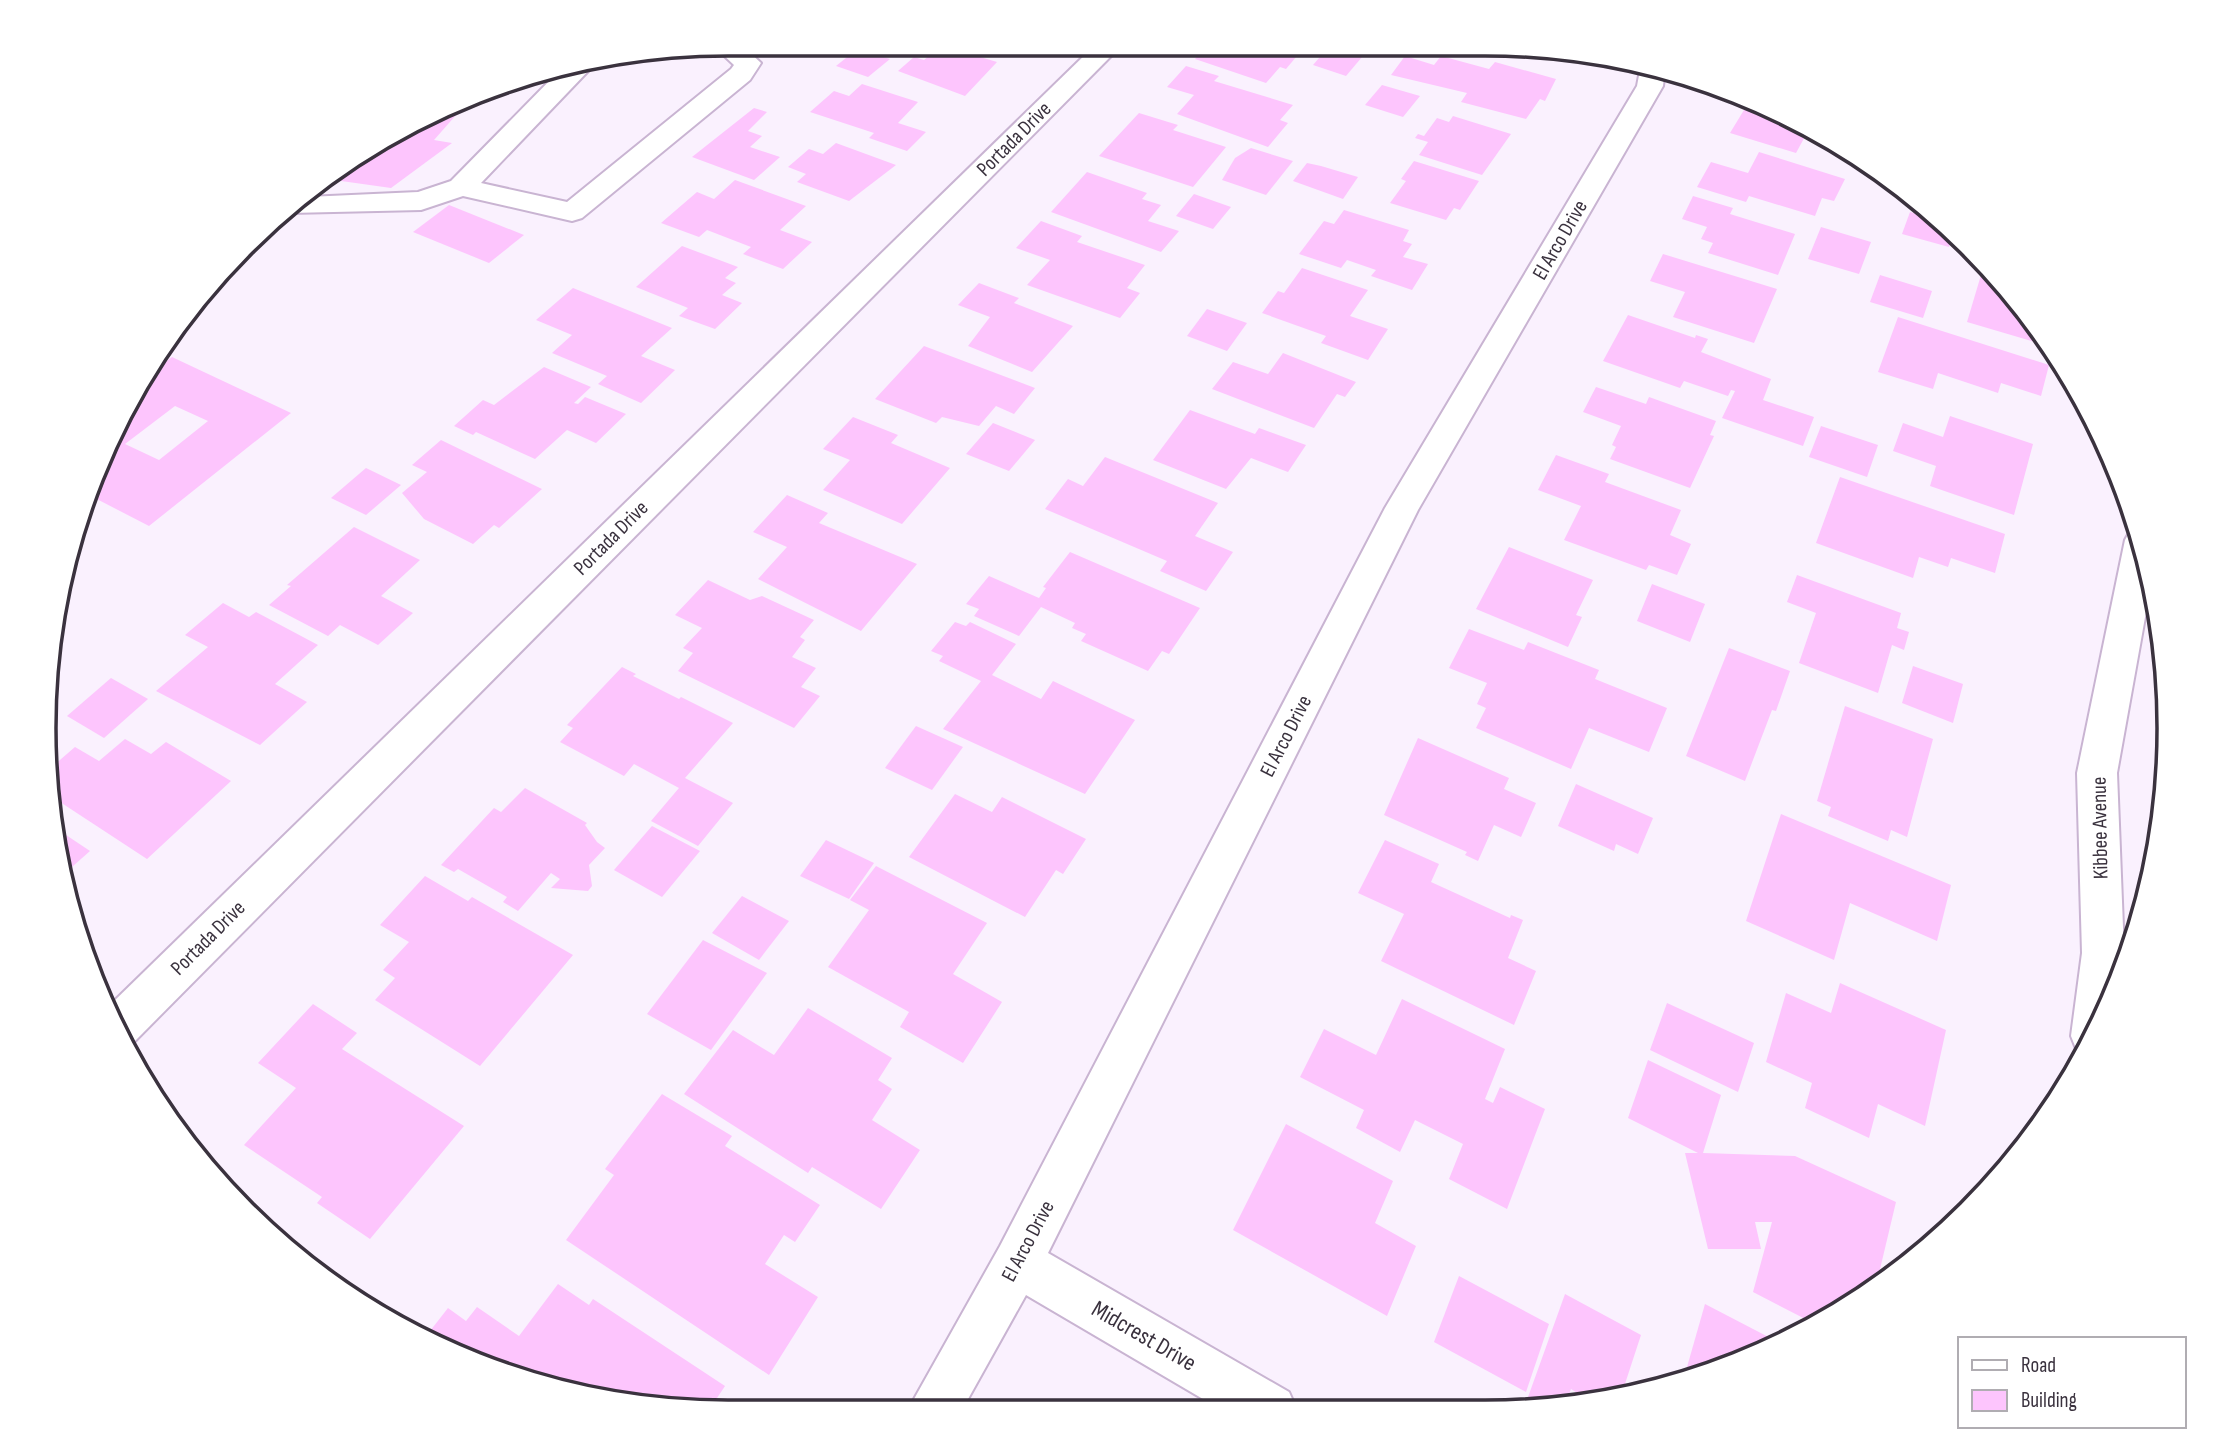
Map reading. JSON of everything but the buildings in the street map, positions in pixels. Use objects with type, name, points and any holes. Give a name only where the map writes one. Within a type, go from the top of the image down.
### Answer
[{"type":"street","points":[[461,187],[572,212],[741,74],[748,63],[739,56]]},
{"type":"street","name":"Portada Drive","points":[[123,1022],[1098,56]]},
{"type":"street","points":[[306,206],[421,201],[461,187],[570,75]]},
{"type":"street","name":"El Arco Drive","points":[[940,1400],[1017,1263],[1402,508],[1650,86],[1651,77]]},
{"type":"street","name":"Kibbee Avenue","points":[[2110,974],[2115,956],[2097,773],[2137,566]]},
{"type":"street","name":"Midcrest Drive","points":[[1017,1263],[1254,1400]]}]
